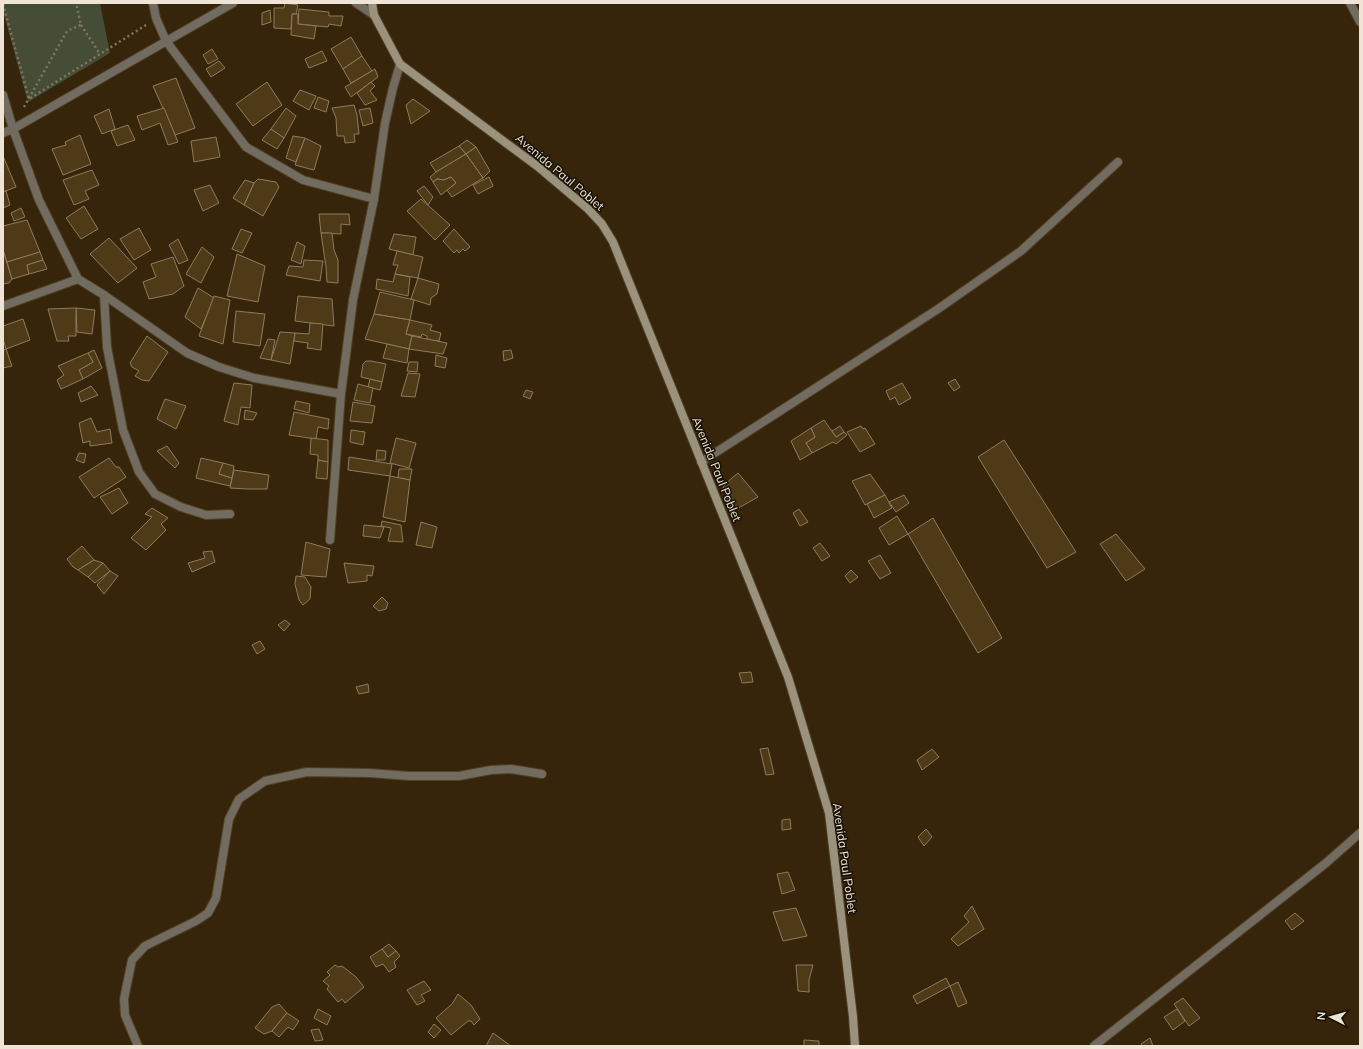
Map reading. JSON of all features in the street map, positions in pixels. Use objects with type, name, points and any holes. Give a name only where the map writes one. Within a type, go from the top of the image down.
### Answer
[{"type":"main road","name":"Avenida Paul Poblet","points":[[372,3],[374,15],[400,64],[537,166],[588,209],[602,224],[613,242],[788,677],[829,813],[853,1016],[855,1046]]},
{"type":"street","points":[[153,3],[156,18],[166,41],[246,147],[303,180],[374,199]]},
{"type":"street","points":[[3,133],[13,129],[232,3]]},
{"type":"street","points":[[356,3],[374,15]]},
{"type":"street","points":[[1350,3],[1360,22]]},
{"type":"street","points":[[330,540],[341,394],[353,300],[374,199],[385,123],[400,64]]},
{"type":"street","points":[[3,95],[13,129],[39,200],[78,278],[187,353],[218,367],[254,378],[341,394]]},
{"type":"street","points":[[701,462],[938,308],[1021,251],[1118,162]]},
{"type":"street","points":[[3,306],[78,278]]},
{"type":"street","points":[[104,295],[107,347],[123,430],[139,472],[155,494],[181,508],[206,515],[230,514]]},
{"type":"street","points":[[138,1046],[125,1015],[124,999],[132,960],[145,946],[196,922],[208,913],[216,898],[229,819],[239,799],[265,781],[307,772],[370,773],[410,776],[459,776],[491,770],[511,769],[542,774]]},
{"type":"street","points":[[1094,1046],[1326,863],[1360,833]]},
{"type":"path","points":[[76,3],[81,25],[100,54]]},
{"type":"path","points":[[3,4],[29,99]]},
{"type":"path","points":[[29,99],[156,18]]},
{"type":"path","points":[[13,129],[67,31],[81,25]]},
{"type":"green space","points":[[3,3],[100,3],[110,53],[28,102],[3,11]]},
{"type":"building","points":[[285,3],[298,5],[296,14],[292,14],[291,29],[274,28],[274,8],[284,8]]},
{"type":"building","points":[[299,9],[329,12],[329,16],[343,16],[341,26],[329,24],[328,27],[298,24]]},
{"type":"building","points":[[270,10],[271,22],[262,25],[262,13]]},
{"type":"building","points":[[292,14],[298,14],[298,24],[316,26],[314,39],[291,35]]},
{"type":"building","points":[[351,37],[362,56],[343,69],[331,49]]},
{"type":"building","points":[[212,49],[218,59],[208,64],[203,55]]},
{"type":"building","points":[[322,51],[327,61],[309,68],[305,59]]},
{"type":"building","points":[[362,56],[372,71],[351,83],[343,69]]},
{"type":"building","points":[[219,61],[225,68],[211,77],[206,69]]},
{"type":"building","points":[[375,69],[378,77],[351,97],[345,87]]},
{"type":"building","points":[[176,78],[195,128],[175,135],[153,86]]},
{"type":"building","points":[[267,82],[282,105],[253,126],[236,104]]},
{"type":"building","points":[[371,82],[375,86],[370,91],[377,100],[365,105],[357,93]]},
{"type":"building","points":[[300,90],[316,96],[309,110],[293,101]]},
{"type":"building","points":[[318,97],[329,101],[326,112],[314,108]]},
{"type":"building","points":[[413,99],[430,111],[411,124],[406,105]]},
{"type":"building","points":[[354,105],[357,115],[359,134],[354,134],[355,142],[345,143],[344,136],[337,136],[336,118],[332,108]]},
{"type":"building","points":[[164,108],[178,142],[168,145],[160,123],[142,130],[137,116]]},
{"type":"building","points":[[286,108],[296,116],[284,138],[271,129]]},
{"type":"building","points":[[370,108],[373,123],[363,126],[359,110]]},
{"type":"building","points":[[109,109],[115,129],[102,134],[94,116]]},
{"type":"building","points":[[128,125],[135,140],[117,146],[111,131]]},
{"type":"building","points":[[271,129],[284,138],[277,149],[262,140]]},
{"type":"building","points":[[80,135],[91,164],[63,175],[52,149],[66,145],[65,142]]},
{"type":"building","points":[[293,136],[305,138],[296,162],[286,158]]},
{"type":"building","points":[[216,137],[220,157],[194,162],[191,141]]},
{"type":"building","points":[[305,138],[321,146],[314,170],[295,165]]},
{"type":"building","points":[[467,140],[476,147],[466,154],[459,146]]},
{"type":"building","points":[[459,146],[466,154],[436,172],[430,163]]},
{"type":"building","points":[[476,147],[490,171],[483,178],[466,154]]},
{"type":"building","points":[[466,154],[483,178],[452,197],[447,190],[456,183],[451,177],[444,180],[437,179],[433,182],[430,177]]},
{"type":"building","points":[[3,156],[16,187],[3,192]]},
{"type":"building","points":[[92,170],[99,185],[85,191],[89,199],[74,205],[63,180]]},
{"type":"building","points":[[451,177],[456,183],[441,195],[433,182],[437,179],[444,180]]},
{"type":"building","points":[[489,177],[493,186],[478,194],[473,185]]},
{"type":"building","points":[[258,179],[276,182],[279,187],[263,216],[244,205],[254,183]]},
{"type":"building","points":[[245,180],[254,183],[244,205],[233,198]]},
{"type":"building","points":[[210,185],[219,203],[203,211],[194,190]]},
{"type":"building","points":[[424,186],[433,197],[428,205],[417,191]]},
{"type":"building","points":[[6,191],[10,205],[3,208],[3,192]]},
{"type":"building","points":[[421,199],[450,225],[435,240],[407,211]]},
{"type":"building","points":[[84,206],[98,229],[81,239],[66,218]]},
{"type":"building","points":[[21,208],[25,217],[14,221],[11,213]]},
{"type":"building","points":[[319,214],[349,214],[350,225],[341,224],[341,234],[321,233]]},
{"type":"building","points":[[27,220],[40,252],[7,262],[3,250],[3,226]]},
{"type":"building","points":[[139,228],[151,250],[134,260],[120,239]]},
{"type":"building","points":[[241,229],[252,233],[242,253],[232,249]]},
{"type":"building","points":[[454,229],[470,247],[465,251],[463,249],[459,253],[457,250],[454,253],[443,241]]},
{"type":"building","points":[[321,233],[332,233],[334,250],[338,260],[338,283],[327,282]]},
{"type":"building","points":[[394,234],[416,237],[413,255],[389,249]]},
{"type":"building","points":[[109,238],[137,268],[118,283],[90,254]]},
{"type":"building","points":[[178,239],[188,260],[179,264],[169,245]]},
{"type":"building","points":[[297,242],[305,246],[301,264],[291,260]]},
{"type":"building","points":[[202,247],[214,257],[201,283],[186,274]]},
{"type":"building","points":[[3,250],[12,279],[9,283],[3,284]]},
{"type":"building","points":[[397,251],[423,257],[418,278],[395,274],[398,265],[393,265]]},
{"type":"building","points":[[40,252],[43,260],[27,265],[29,274],[12,279],[7,262]]},
{"type":"building","points":[[237,254],[265,266],[258,302],[227,296]]},
{"type":"building","points":[[173,257],[184,286],[173,294],[149,299],[143,282],[156,277],[151,264]]},
{"type":"building","points":[[43,260],[47,269],[29,274],[27,265]]},
{"type":"building","points":[[304,260],[323,261],[320,281],[286,275],[289,266],[303,267]]},
{"type":"building","points":[[395,274],[410,277],[408,296],[376,289],[377,279],[393,282]]},
{"type":"building","points":[[418,278],[439,284],[437,294],[431,298],[430,305],[411,299]]},
{"type":"building","points":[[198,288],[214,298],[201,329],[185,317]]},
{"type":"building","points":[[380,292],[414,300],[410,320],[374,314]]},
{"type":"building","points":[[214,296],[230,300],[223,344],[199,336]]},
{"type":"building","points":[[298,296],[332,299],[334,326],[295,321]]},
{"type":"building","points":[[76,308],[95,310],[92,334],[77,332]]},
{"type":"building","points":[[76,308],[76,336],[68,336],[69,341],[57,341],[48,309]]},
{"type":"building","points":[[236,311],[265,314],[260,346],[233,342]]},
{"type":"building","points":[[374,314],[410,320],[406,334],[412,336],[409,349],[365,339]]},
{"type":"building","points":[[23,319],[30,340],[6,349],[3,339],[3,326]]},
{"type":"building","points":[[410,320],[432,325],[430,330],[441,333],[439,341],[427,340],[427,336],[422,334],[421,337],[406,334]]},
{"type":"building","points":[[310,323],[323,324],[321,350],[307,348],[308,343],[294,341],[295,333],[309,334]]},
{"type":"building","points":[[280,332],[295,333],[290,364],[271,360]]},
{"type":"building","points":[[147,336],[168,352],[149,381],[142,380],[135,376],[139,371],[132,367],[130,363]]},
{"type":"building","points":[[412,336],[447,343],[443,354],[409,349]]},
{"type":"building","points":[[268,339],[275,340],[271,360],[260,358]]},
{"type":"building","points":[[387,344],[409,349],[407,363],[383,358]]},
{"type":"building","points":[[6,349],[12,366],[3,368],[3,350]]},
{"type":"building","points":[[94,350],[102,368],[83,379],[79,370],[93,362],[88,353]]},
{"type":"building","points":[[511,350],[513,358],[504,361],[503,351]]},
{"type":"building","points":[[88,353],[93,362],[79,370],[83,379],[61,389],[57,380],[64,375],[58,366]]},
{"type":"building","points":[[436,355],[447,358],[445,368],[435,366]]},
{"type":"building","points":[[366,361],[386,364],[382,382],[361,377],[363,364]]},
{"type":"building","points":[[409,362],[418,362],[417,372],[407,371]]},
{"type":"building","points":[[408,373],[420,374],[415,397],[401,396]]},
{"type":"building","points":[[370,379],[382,382],[380,390],[368,387]]},
{"type":"building","points":[[955,379],[960,387],[954,391],[948,383]]},
{"type":"building","points":[[234,383],[252,385],[250,408],[241,407],[238,425],[224,421]]},
{"type":"building","points":[[902,383],[911,398],[899,405],[895,397],[890,400],[886,391]]},
{"type":"building","points":[[358,384],[373,388],[370,403],[354,400]]},
{"type":"building","points":[[91,386],[98,395],[81,402],[78,393]]},
{"type":"building","points":[[526,390],[533,392],[530,399],[523,396]]},
{"type":"building","points":[[165,399],[186,406],[176,429],[157,419]]},
{"type":"building","points":[[296,401],[310,404],[309,413],[294,409]]},
{"type":"building","points":[[353,402],[375,406],[372,423],[350,421]]},
{"type":"building","points":[[245,410],[257,413],[253,420],[244,419]]},
{"type":"building","points":[[294,412],[329,419],[328,429],[318,427],[316,439],[289,435]]},
{"type":"building","points":[[91,418],[97,432],[110,429],[112,443],[90,446],[90,441],[83,443],[79,423]]},
{"type":"building","points":[[824,420],[836,437],[844,432],[847,435],[836,444],[833,442],[812,453],[806,443],[815,437],[811,428]]},
{"type":"building","points":[[840,426],[844,432],[836,437],[832,431]]},
{"type":"building","points":[[861,426],[863,429],[865,428],[875,444],[860,452],[847,432]]},
{"type":"building","points":[[811,428],[815,437],[806,443],[812,453],[800,460],[791,441]]},
{"type":"building","points":[[351,430],[365,432],[363,445],[350,442]]},
{"type":"building","points":[[311,438],[328,440],[328,462],[318,460],[318,455],[310,454]]},
{"type":"building","points":[[396,438],[416,443],[409,468],[390,463]]},
{"type":"building","points":[[1004,440],[1076,552],[1047,568],[978,457]]},
{"type":"building","points":[[167,446],[179,463],[175,468],[157,451]]},
{"type":"building","points":[[377,450],[386,451],[385,460],[376,460]]},
{"type":"building","points":[[79,453],[86,454],[84,463],[76,460]]},
{"type":"building","points":[[349,457],[392,464],[390,476],[348,470]]},
{"type":"building","points":[[109,458],[116,467],[119,467],[126,477],[94,498],[79,477]]},
{"type":"building","points":[[201,458],[223,463],[219,474],[232,478],[230,486],[196,478]]},
{"type":"building","points":[[318,460],[328,462],[327,479],[316,478]]},
{"type":"building","points":[[223,463],[234,466],[232,478],[219,474]]},
{"type":"building","points":[[399,469],[412,469],[410,480],[398,478]]},
{"type":"building","points":[[234,470],[269,475],[267,489],[230,488]]},
{"type":"building","points":[[738,473],[758,497],[733,511],[723,488],[725,484]]},
{"type":"building","points":[[870,474],[885,495],[865,505],[852,481]]},
{"type":"building","points":[[390,476],[410,480],[405,522],[383,517]]},
{"type":"building","points":[[119,488],[128,503],[112,514],[100,497]]},
{"type":"building","points":[[885,495],[892,508],[874,518],[867,504]]},
{"type":"building","points":[[904,495],[909,503],[896,512],[889,502]]},
{"type":"building","points":[[152,508],[168,518],[161,524],[166,530],[146,550],[131,538],[152,517],[145,514]]},
{"type":"building","points":[[799,509],[808,522],[800,526],[793,513]]},
{"type":"building","points":[[897,516],[908,534],[889,545],[879,528]]},
{"type":"building","points":[[933,518],[1002,638],[978,653],[908,534]]},
{"type":"building","points":[[382,521],[401,525],[403,542],[388,541],[391,528],[381,526]]},
{"type":"building","points":[[421,522],[437,527],[432,548],[416,545]]},
{"type":"building","points":[[364,525],[384,527],[380,538],[363,536]]},
{"type":"building","points":[[1116,534],[1145,569],[1126,581],[1100,544]]},
{"type":"building","points":[[306,542],[330,549],[326,577],[301,575]]},
{"type":"building","points":[[820,543],[830,556],[822,561],[813,548]]},
{"type":"building","points":[[82,546],[94,560],[78,570],[73,567],[67,559]]},
{"type":"building","points":[[212,551],[215,562],[192,572],[188,563],[205,558],[203,552]]},
{"type":"building","points":[[880,555],[891,573],[880,579],[868,561]]},
{"type":"building","points":[[94,560],[103,563],[88,577],[78,570]]},
{"type":"building","points":[[103,563],[110,571],[95,583],[88,577]]},
{"type":"building","points":[[344,563],[374,566],[372,576],[367,575],[367,581],[348,583]]},
{"type":"building","points":[[851,570],[858,577],[850,583],[845,576]]},
{"type":"building","points":[[110,571],[118,576],[104,594],[97,585]]},
{"type":"building","points":[[296,576],[305,577],[311,587],[310,599],[303,605],[299,600],[295,584]]},
{"type":"building","points":[[382,597],[388,603],[386,609],[379,611],[373,606]]},
{"type":"building","points":[[285,620],[290,624],[284,631],[278,625]]},
{"type":"building","points":[[260,641],[265,649],[257,654],[252,645]]},
{"type":"building","points":[[751,672],[753,682],[742,683],[739,673]]},
{"type":"building","points":[[368,684],[369,692],[359,694],[356,687]]},
{"type":"building","points":[[768,748],[774,774],[766,775],[760,749]]},
{"type":"building","points":[[932,749],[939,757],[922,770],[917,760]]},
{"type":"building","points":[[790,819],[791,829],[782,830],[782,820]]},
{"type":"building","points":[[926,829],[932,837],[924,846],[918,837]]},
{"type":"building","points":[[788,872],[795,890],[782,894],[777,874]]},
{"type":"building","points":[[972,906],[984,929],[958,946],[951,939],[969,922],[964,916]]},
{"type":"building","points":[[796,908],[807,936],[783,941],[773,912]]},
{"type":"building","points":[[1295,913],[1304,921],[1292,930],[1285,921]]},
{"type":"building","points":[[389,944],[396,951],[388,957],[382,949]]},
{"type":"building","points":[[382,949],[388,957],[396,951],[400,956],[394,962],[396,967],[389,972],[383,964],[376,967],[370,957]]},
{"type":"building","points":[[335,965],[338,967],[342,966],[356,977],[364,987],[345,1003],[342,999],[338,1002],[327,989],[329,986],[323,981],[330,975],[327,972]]},
{"type":"building","points":[[796,965],[813,965],[809,980],[809,992],[798,991]]},
{"type":"building","points":[[946,978],[950,986],[917,1004],[913,996]]},
{"type":"building","points":[[424,981],[431,990],[421,995],[425,1001],[417,1005],[407,990]]},
{"type":"building","points":[[958,982],[967,1003],[958,1007],[950,986]]},
{"type":"building","points":[[458,994],[471,1005],[480,1019],[474,1025],[471,1021],[468,1021],[451,1035],[436,1018],[452,1004]]},
{"type":"building","points":[[1183,998],[1200,1018],[1189,1026],[1174,1004]]},
{"type":"building","points":[[279,1004],[287,1013],[272,1031],[264,1034],[255,1028],[272,1007]]},
{"type":"building","points":[[318,1009],[331,1016],[327,1025],[314,1018]]},
{"type":"building","points":[[1177,1009],[1185,1021],[1173,1030],[1164,1017]]},
{"type":"building","points":[[287,1013],[299,1021],[293,1030],[288,1027],[279,1037],[272,1031]]},
{"type":"building","points":[[434,1024],[441,1030],[434,1038],[428,1032]]},
{"type":"building","points":[[319,1029],[323,1040],[315,1041],[311,1030]]},
{"type":"building","points":[[493,1033],[511,1046],[486,1046]]},
{"type":"building","points":[[1150,1038],[1153,1046],[1142,1046],[1141,1044]]},
{"type":"building","points":[[804,1040],[819,1041],[819,1046],[804,1046]]}]
